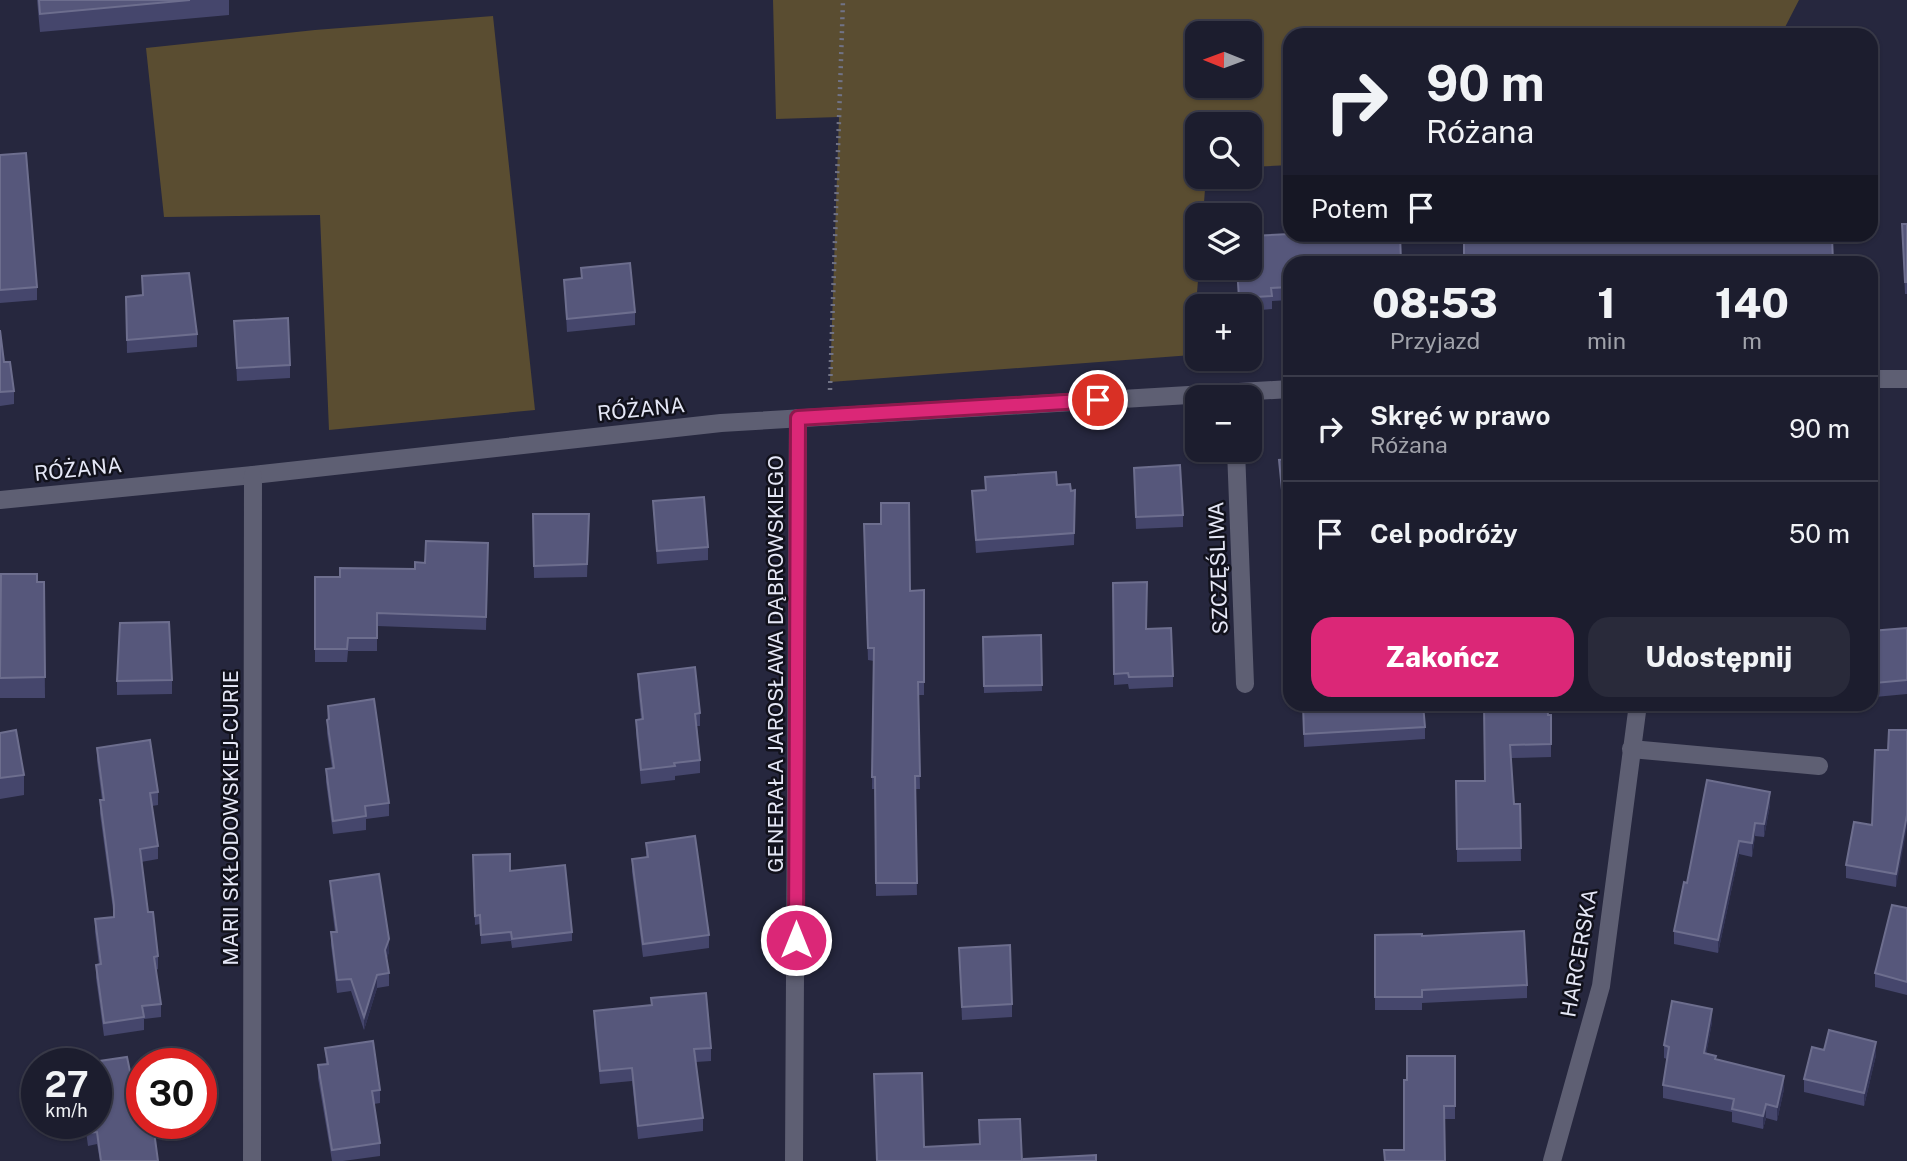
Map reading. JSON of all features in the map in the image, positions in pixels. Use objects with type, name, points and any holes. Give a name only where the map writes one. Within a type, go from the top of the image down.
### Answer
[{"type":"street","points":[[1878,379],[1907,379]]},
{"type":"street","name":"RÓŻANA","points":[[1262,392],[1283,390]]},
{"type":"street","name":"RÓŻANA","points":[[0,500],[722,423],[1185,397]]},
{"type":"street","name":"GENERAŁA JAROSŁAWA DĄBROWSKIEGO","points":[[794,1161],[798,418]]},
{"type":"street","name":"SZCZĘŚLIWA","points":[[1236,462],[1245,684]]},
{"type":"street","name":"MARII SKŁODOWSKIEJ-CURIE","points":[[252,1161],[253,475]]},
{"type":"street","name":"HARCERSKA","points":[[1552,1161],[1601,986],[1637,711]]},
{"type":"street","points":[[1632,749],[1819,766]]},
{"type":"path","points":[[830,395],[843,0]]},
{"type":"shaded area","points":[[773,0],[1799,0],[1785,28],[1283,28],[1283,165],[1262,166],[1262,112],[1185,112],[1185,189],[1205,189],[1204,203],[1185,203],[1185,280],[1198,280],[1197,294],[1185,294],[1185,356],[830,382],[839,117],[776,119]]},
{"type":"shaded area","points":[[493,16],[535,410],[329,430],[320,215],[164,217],[146,48],[315,30]]},
{"type":"building","points":[[39,0],[190,0],[40,14]]},
{"type":"building","points":[[26,153],[37,287],[0,290],[0,155]]},
{"type":"building","points":[[1902,224],[1907,224],[1907,282],[1905,282]]},
{"type":"building","points":[[1283,234],[1283,242],[1400,242],[1401,256],[1283,256],[1283,287],[1271,288],[1272,296],[1239,294],[1238,280],[1262,280],[1262,235]]},
{"type":"building","points":[[1464,242],[1832,242],[1833,256],[1464,256]]},
{"type":"building","points":[[630,263],[635,312],[567,319],[564,280],[582,278],[581,268]]},
{"type":"building","points":[[189,273],[197,334],[127,340],[126,297],[143,295],[142,276]]},
{"type":"building","points":[[288,318],[290,365],[237,368],[234,321]]},
{"type":"building","points":[[0,330],[4,362],[10,362],[14,391],[0,392]]},
{"type":"building","points":[[1279,460],[1283,460],[1283,500]]},
{"type":"building","points":[[1180,465],[1183,515],[1136,517],[1134,468]]},
{"type":"building","points":[[1056,472],[1057,485],[1070,484],[1071,491],[1075,490],[1074,533],[976,540],[972,491],[986,490],[985,477]]},
{"type":"building","points":[[704,497],[708,547],[657,551],[653,501]]},
{"type":"building","points":[[881,503],[909,503],[910,591],[924,590],[924,682],[918,682],[920,776],[915,776],[917,883],[876,883],[875,777],[872,777],[874,648],[868,648],[864,524],[881,524]]},
{"type":"building","points":[[533,514],[589,514],[587,564],[534,566]]},
{"type":"building","points":[[426,541],[488,543],[486,617],[377,613],[377,638],[348,638],[347,649],[315,649],[315,577],[340,577],[340,568],[415,569],[415,562],[425,563]]},
{"type":"building","points":[[1,574],[37,574],[37,582],[44,582],[45,677],[0,678]]},
{"type":"building","points":[[1147,582],[1146,629],[1171,628],[1173,676],[1129,677],[1128,673],[1114,674],[1113,583]]},
{"type":"building","points":[[169,622],[172,680],[117,681],[120,623]]},
{"type":"building","points":[[1907,628],[1907,680],[1878,683],[1878,630]]},
{"type":"building","points":[[1041,635],[1042,685],[984,686],[983,637]]},
{"type":"building","points":[[695,667],[700,713],[695,714],[700,760],[641,770],[636,720],[643,719],[638,674]]},
{"type":"building","points":[[374,699],[389,803],[365,806],[366,816],[333,821],[326,769],[334,768],[327,720],[328,706]]},
{"type":"building","points":[[1303,711],[1424,711],[1425,727],[1304,734]]},
{"type":"building","points":[[1484,711],[1548,711],[1548,715],[1551,715],[1551,744],[1510,745],[1514,804],[1520,804],[1521,848],[1457,849],[1456,781],[1485,781]]},
{"type":"building","points":[[16,730],[24,775],[0,778],[0,733]]},
{"type":"building","points":[[1889,730],[1907,730],[1907,815],[1896,874],[1846,865],[1854,822],[1872,825],[1875,750],[1888,750]]},
{"type":"building","points":[[150,740],[158,792],[150,793],[158,846],[140,849],[148,912],[153,912],[158,956],[154,957],[161,1004],[142,1006],[144,1017],[104,1023],[96,965],[101,964],[95,919],[114,917],[114,905],[100,800],[104,800],[97,748]]},
{"type":"building","points":[[1707,780],[1770,792],[1764,824],[1755,823],[1752,843],[1739,841],[1718,940],[1674,931],[1684,882],[1687,883]]},
{"type":"building","points":[[695,836],[709,935],[643,944],[632,859],[648,857],[646,843]]},
{"type":"building","points":[[510,854],[510,871],[565,865],[572,932],[512,939],[511,932],[481,935],[480,915],[475,916],[473,855]]},
{"type":"building","points":[[379,874],[389,939],[385,950],[389,973],[377,975],[364,1017],[351,979],[337,980],[331,932],[337,932],[330,881]]},
{"type":"building","points":[[1892,905],[1907,908],[1907,982],[1875,973]]},
{"type":"building","points":[[1524,931],[1527,985],[1422,990],[1422,997],[1375,997],[1375,935],[1422,936]]},
{"type":"building","points":[[1010,945],[1012,1004],[962,1007],[959,948]]},
{"type":"building","points":[[706,993],[711,1048],[694,1049],[703,1118],[638,1126],[632,1068],[600,1071],[594,1011],[652,1005],[651,998]]},
{"type":"building","points":[[1672,1001],[1712,1009],[1704,1053],[1716,1056],[1715,1059],[1784,1076],[1777,1107],[1766,1104],[1763,1116],[1732,1109],[1734,1099],[1663,1085],[1669,1047],[1664,1045]]},
{"type":"building","points":[[1829,1030],[1876,1042],[1864,1093],[1804,1079],[1812,1047],[1824,1050]]},
{"type":"building","points":[[373,1041],[380,1090],[372,1091],[380,1143],[332,1150],[318,1065],[328,1064],[325,1048]]},
{"type":"building","points":[[1407,1056],[1455,1056],[1455,1106],[1444,1106],[1445,1161],[1385,1161],[1384,1150],[1404,1150],[1404,1080],[1407,1080]]},
{"type":"building","points":[[126,1057],[126,1139],[155,1139],[158,1161],[101,1161],[98,1139],[112,1139],[112,1059]]},
{"type":"building","points":[[922,1073],[924,1147],[980,1144],[979,1120],[1020,1119],[1022,1161],[877,1161],[874,1074]]},
{"type":"building","points":[[1096,1155],[1096,1161],[1024,1161],[1024,1159]]},
{"type":"route","points":[[796,940],[798,418],[1098,400]]}]
